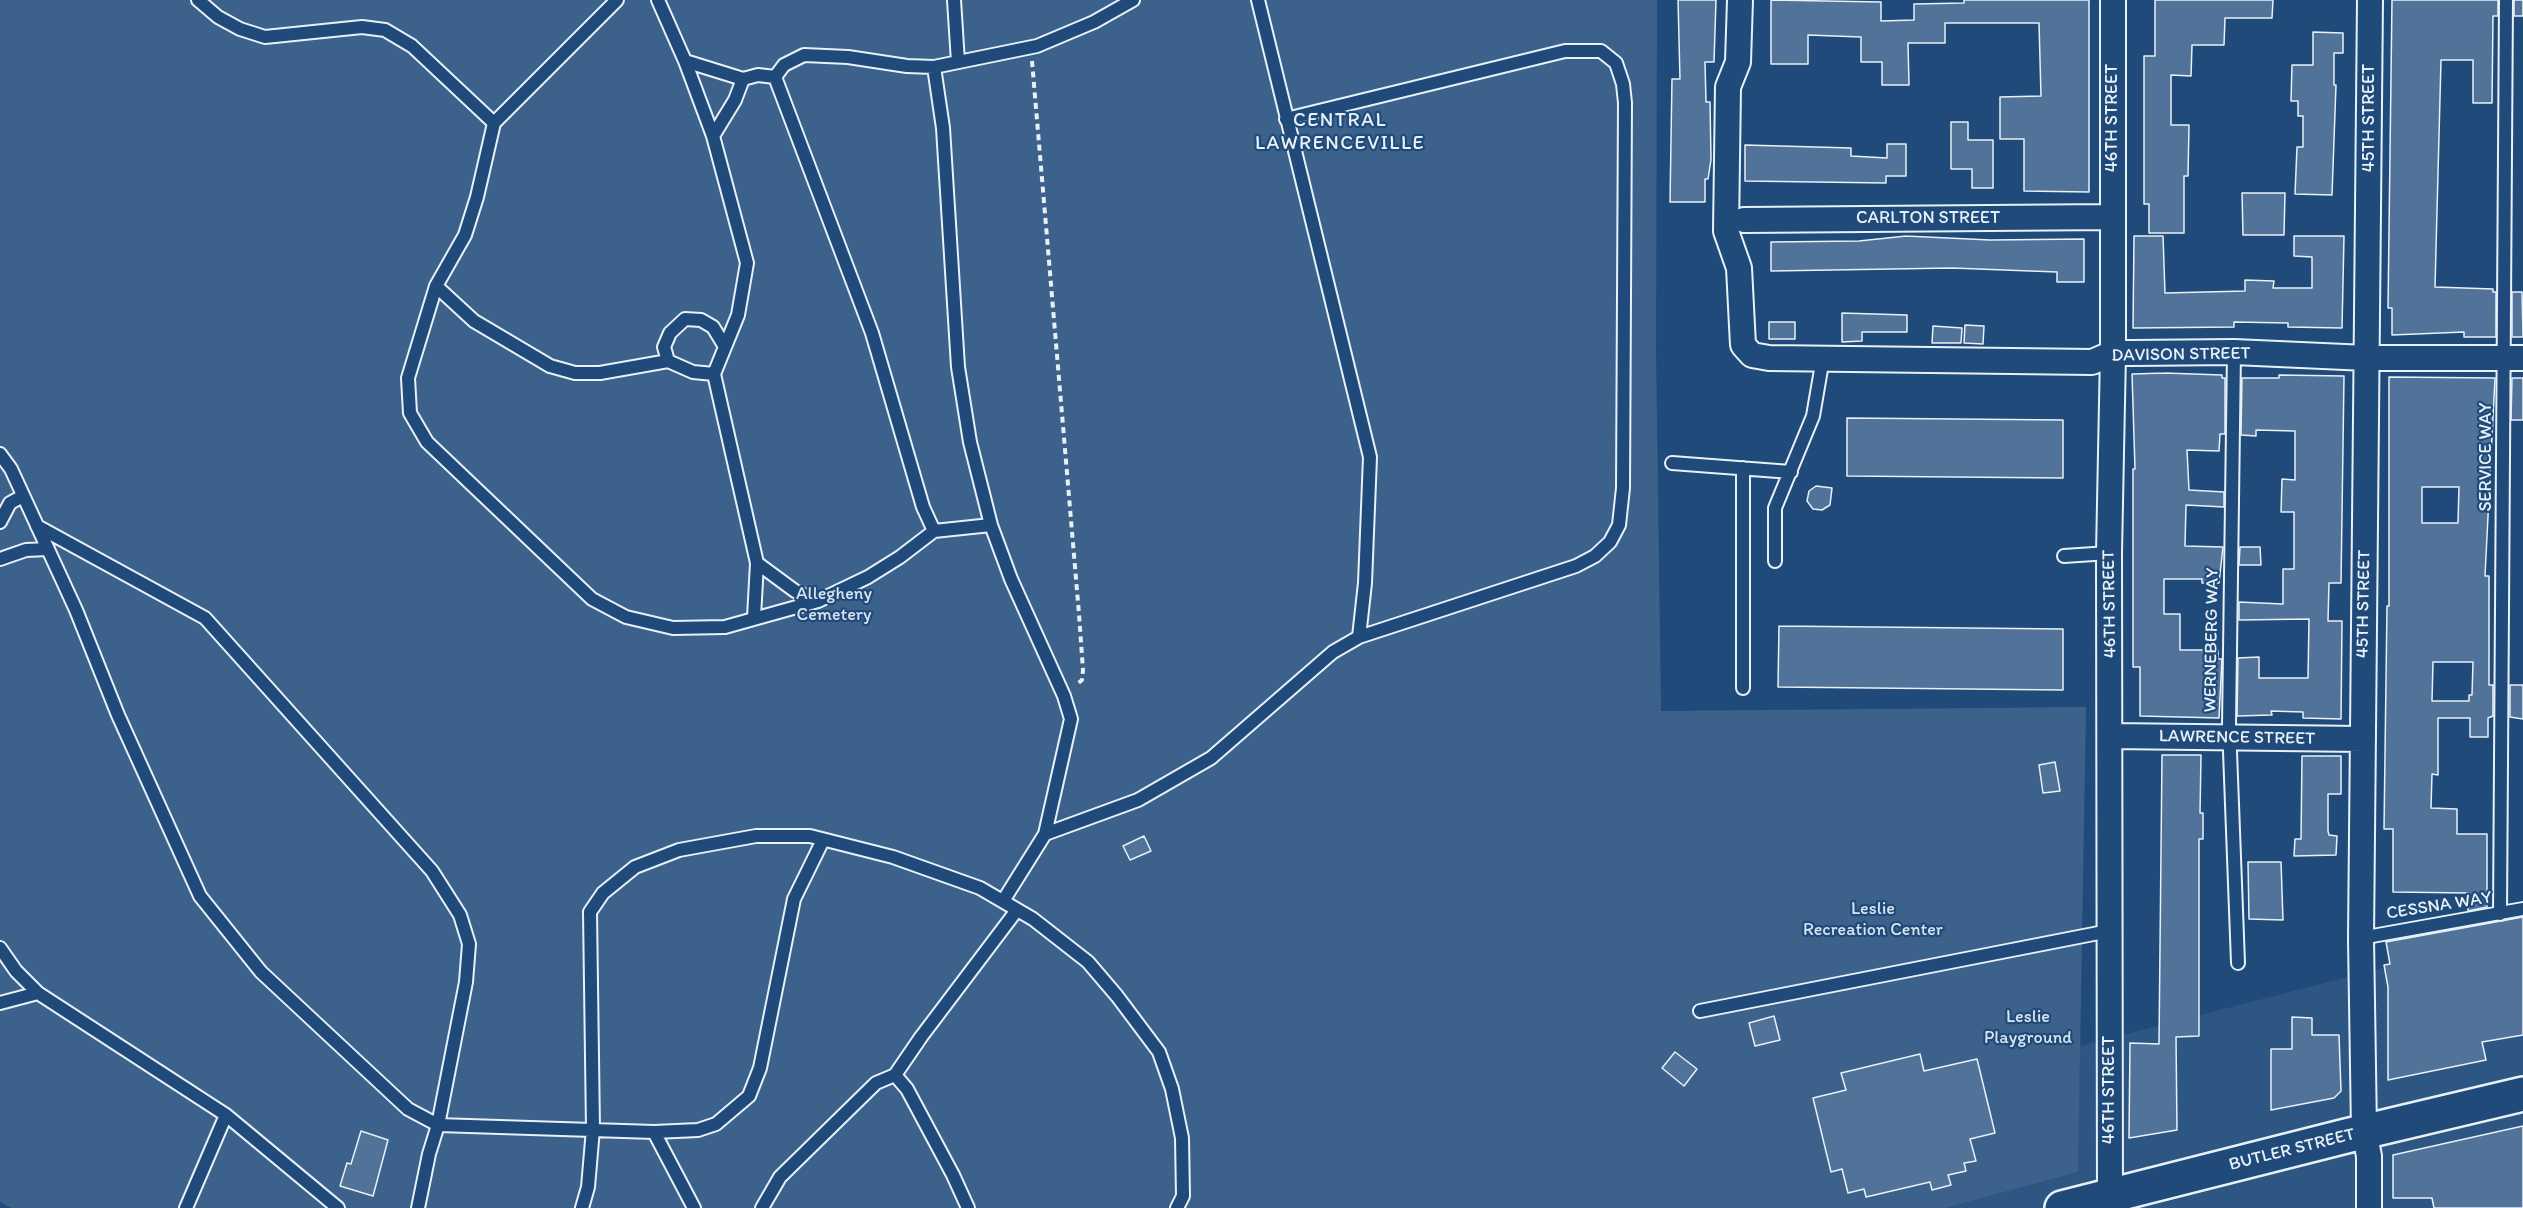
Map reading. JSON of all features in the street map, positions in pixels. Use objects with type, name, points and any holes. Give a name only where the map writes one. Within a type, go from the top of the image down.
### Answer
[{"type":"main road","name":"BUTLER STREET","points":[[2062,1208],[2109,1202],[2364,1131],[2523,1094]]},
{"type":"street","name":"DAVISON STREET","points":[[1740,0],[1738,62],[1728,87],[1726,231],[1739,268],[1743,345],[1752,356],[2092,362],[2114,353],[2234,352],[2367,358],[2514,358]]},
{"type":"street","name":"46TH STREET","points":[[2109,1202],[2111,736],[2109,554],[2114,353],[2111,217],[2113,0]]},
{"type":"street","name":"45TH STREET","points":[[2369,1208],[2369,1156],[2364,1131],[2361,938],[2370,0]]},
{"type":"street","name":"CARLTON STREET","points":[[1744,219],[2111,217]]},
{"type":"street","name":"LAWRENCE STREET","points":[[2111,736],[2362,739]]},
{"type":"lane","points":[[198,0],[218,17],[240,29],[265,37],[362,27],[385,30],[412,46],[494,123]]},
{"type":"lane","points":[[617,0],[494,123],[477,197],[465,236],[436,286],[408,378],[410,413],[427,442],[592,599],[626,617],[673,628],[725,627],[754,617],[818,601],[868,577],[900,557],[934,531],[991,525]]},
{"type":"lane","points":[[658,0],[685,61],[713,136],[747,263],[738,315],[714,374],[757,563],[754,617]]},
{"type":"lane","points":[[954,0],[958,62]]},
{"type":"lane","points":[[776,77],[784,65],[804,55],[848,57],[907,66],[934,67],[1037,46],[1095,22],[1133,0]]},
{"type":"lane","points":[[1258,0],[1370,457],[1365,583],[1359,637]]},
{"type":"lane","name":"SERVICE WAY","points":[[2500,914],[2514,358],[2506,0]]},
{"type":"lane","points":[[1045,834],[1138,800],[1211,758],[1333,652],[1359,637],[1576,566],[1595,556],[1610,542],[1619,525],[1623,488],[1623,84],[1616,63],[1609,55],[1601,51],[1565,51],[1286,119]]},
{"type":"lane","points":[[685,61],[743,79],[758,75],[776,77]]},
{"type":"lane","points":[[934,67],[944,128],[958,367],[970,442],[991,525],[1011,579],[1064,696],[1071,719],[1045,834],[1003,902]]},
{"type":"lane","points":[[776,77],[872,333],[923,507],[934,531]]},
{"type":"lane","points":[[713,136],[735,100],[743,79]]},
{"type":"lane","points":[[436,286],[474,321],[550,366],[575,373],[600,373],[668,361],[693,372],[714,374]]},
{"type":"lane","points":[[668,361],[664,347],[669,333],[685,319],[701,320],[713,327],[721,336],[724,345]]},
{"type":"lane","name":"WERNEBERG WAY","points":[[2234,352],[2229,738],[2238,963]]},
{"type":"lane","points":[[1775,561],[1775,508],[1813,416],[1823,358]]},
{"type":"lane","points":[[0,454],[11,469],[48,549],[122,726],[200,896],[261,972],[408,1109],[438,1125],[654,1132],[698,1130],[716,1124],[749,1096],[760,1068],[794,899],[823,840]]},
{"type":"lane","points":[[1672,463],[1791,472]]},
{"type":"lane","points":[[1743,468],[1743,688]]},
{"type":"lane","points":[[0,522],[10,503],[23,496]]},
{"type":"lane","points":[[35,525],[205,618],[432,871],[460,915],[469,944],[466,982],[438,1125],[429,1154],[418,1208]]},
{"type":"lane","points":[[0,559],[26,550],[48,549]]},
{"type":"lane","points":[[2064,556],[2109,554]]},
{"type":"lane","points":[[757,563],[795,591],[818,601]]},
{"type":"lane","points":[[582,1208],[588,1187],[593,1129],[590,912],[603,893],[635,867],[679,850],[756,836],[810,836],[893,856],[980,888],[1017,910],[1088,962],[1159,1052],[1172,1089],[1182,1138],[1183,1196],[1178,1208]]},
{"type":"lane","name":"CESSNA WAY","points":[[2361,938],[2523,909]]},
{"type":"lane","points":[[762,1208],[780,1176],[876,1083],[895,1075],[1017,910]]},
{"type":"lane","points":[[1700,1011],[2109,931]]},
{"type":"lane","points":[[0,948],[16,970],[38,993],[226,1115],[338,1208]]},
{"type":"lane","points":[[0,1003],[38,993]]},
{"type":"lane","points":[[895,1075],[908,1089],[968,1208]]},
{"type":"lane","points":[[186,1208],[226,1115]]},
{"type":"lane","points":[[654,1132],[694,1208]]},
{"type":"path","points":[[1037,46],[1032,59],[1083,670],[1082,680],[1064,696]]},
{"type":"shaded area","points":[[2523,932],[2523,1202],[2502,1208],[1945,1208],[2078,1172],[2080,1046]]},
{"type":"green space","name":"Allegheny Cemetery","points":[[0,0],[1657,0],[1656,351],[1661,711],[2086,707],[2078,1172],[1945,1208],[11,1208],[0,1202]]},
{"type":"building","points":[[1678,0],[1716,0],[1714,62],[1705,62],[1706,102],[1710,102],[1711,160],[1708,179],[1705,179],[1705,202],[1670,202],[1672,79],[1680,79]]},
{"type":"building","points":[[1771,0],[1881,2],[1881,21],[1914,20],[1914,4],[1964,3],[1964,0],[2089,0],[2089,192],[2024,191],[2024,139],[2000,139],[2000,97],[2041,96],[2039,23],[1945,23],[1945,43],[1908,43],[1909,85],[1882,85],[1882,62],[1861,62],[1861,37],[1808,35],[1808,64],[1771,64]]},
{"type":"building","points":[[2155,0],[2273,0],[2272,18],[2225,18],[2224,45],[2192,45],[2191,76],[2171,75],[2171,125],[2189,125],[2188,176],[2184,176],[2184,233],[2149,233],[2149,204],[2144,204],[2144,56],[2155,56]]},
{"type":"building","points":[[2392,0],[2498,0],[2498,16],[2493,16],[2492,103],[2473,103],[2473,60],[2441,60],[2435,287],[2493,289],[2493,292],[2496,292],[2496,337],[2464,337],[2464,332],[2392,335],[2392,308],[2388,308]]},
{"type":"building","points":[[2514,0],[2523,0],[2523,16],[2514,16]]},
{"type":"building","points":[[2313,32],[2343,33],[2343,53],[2334,53],[2334,85],[2336,85],[2332,195],[2295,194],[2297,147],[2303,147],[2303,116],[2298,116],[2298,101],[2291,101],[2292,65],[2313,65]]},
{"type":"building","points":[[1951,122],[1968,122],[1968,140],[1993,140],[1993,188],[1972,188],[1972,169],[1951,169]]},
{"type":"building","points":[[1887,144],[1906,144],[1906,176],[1886,176],[1886,183],[1745,181],[1745,145],[1851,148],[1851,156],[1887,158]]},
{"type":"building","points":[[2242,193],[2285,193],[2284,235],[2243,235]]},
{"type":"building","points":[[1906,236],[1990,240],[2084,239],[2084,282],[2057,282],[2057,272],[1952,268],[1771,271],[1771,242],[1859,241]]},
{"type":"building","points":[[2134,236],[2163,236],[2165,293],[2245,291],[2245,280],[2274,281],[2273,288],[2312,288],[2312,257],[2294,256],[2294,236],[2344,236],[2342,328],[2288,327],[2288,323],[2234,322],[2234,327],[2133,328]]},
{"type":"building","points":[[2512,292],[2522,292],[2523,337],[2512,337]]},
{"type":"building","points":[[1842,313],[1907,315],[1907,332],[1862,332],[1862,341],[1842,342]]},
{"type":"building","points":[[1769,322],[1795,322],[1795,339],[1769,339]]},
{"type":"building","points":[[1965,325],[1984,326],[1983,344],[1964,343]]},
{"type":"building","points":[[1933,326],[1962,328],[1961,343],[1932,343]]},
{"type":"building","points":[[2132,374],[2222,375],[2222,378],[2225,378],[2225,434],[2220,434],[2219,451],[2187,450],[2189,490],[2224,492],[2224,507],[2186,505],[2185,546],[2223,547],[2219,583],[2202,583],[2202,579],[2164,579],[2164,614],[2180,614],[2180,650],[2218,650],[2218,659],[2222,659],[2219,718],[2140,716],[2140,667],[2133,667],[2133,469],[2135,469]]},
{"type":"building","points":[[2279,375],[2344,376],[2341,583],[2329,583],[2328,621],[2342,621],[2341,719],[2303,718],[2303,712],[2271,711],[2272,715],[2237,716],[2238,658],[2259,657],[2259,678],[2308,678],[2309,619],[2239,620],[2239,602],[2283,604],[2283,569],[2294,569],[2294,512],[2281,512],[2282,479],[2295,480],[2295,431],[2256,430],[2256,436],[2241,435],[2242,378],[2279,378]]},
{"type":"building","points":[[2389,377],[2495,378],[2485,576],[2489,576],[2489,685],[2493,685],[2493,716],[2488,718],[2488,737],[2470,737],[2470,718],[2438,718],[2438,775],[2432,774],[2431,808],[2457,809],[2457,834],[2487,834],[2487,907],[2468,911],[2468,893],[2393,892],[2393,829],[2384,829],[2387,606],[2389,606]],"holes":[[[2422,487],[2459,487],[2458,523],[2422,523]],[[2433,662],[2473,662],[2472,695],[2469,695],[2469,701],[2432,701]]]},
{"type":"building","points":[[2512,378],[2523,378],[2523,420],[2511,420]]},
{"type":"building","points":[[1847,418],[2063,420],[2063,478],[1847,476]]},
{"type":"building","points":[[1816,486],[1832,488],[1830,505],[1822,510],[1813,509],[1807,501],[1809,491]]},
{"type":"building","points":[[2240,547],[2260,547],[2261,565],[2239,565]]},
{"type":"building","points":[[1779,626],[2063,629],[2063,690],[1778,687]]},
{"type":"building","points":[[2510,685],[2523,685],[2523,719],[2510,717]]},
{"type":"building","points":[[2162,755],[2201,755],[2200,813],[2203,813],[2203,839],[2199,839],[2199,1036],[2176,1037],[2177,1130],[2129,1138],[2130,1043],[2159,1044]]},
{"type":"building","points":[[2302,756],[2341,756],[2341,794],[2328,794],[2328,831],[2329,835],[2337,836],[2336,855],[2294,856],[2295,839],[2301,839]]},
{"type":"building","points":[[2055,762],[2060,791],[2043,793],[2039,765]]},
{"type":"building","points":[[1144,836],[1151,851],[1130,860],[1123,846]]},
{"type":"building","points":[[2248,862],[2281,862],[2283,920],[2249,919]]},
{"type":"building","points":[[2523,917],[2523,1035],[2482,1042],[2486,1060],[2388,1080],[2388,987],[2384,965],[2390,964],[2386,942]]},
{"type":"building","points":[[1774,1016],[1780,1040],[1755,1046],[1749,1023]]},
{"type":"building","points":[[2292,1017],[2312,1018],[2312,1035],[2339,1035],[2341,1091],[2334,1098],[2271,1110],[2271,1049],[2292,1049]]},
{"type":"building","points":[[1675,1052],[1697,1069],[1684,1086],[1662,1068]]},
{"type":"building","points":[[1920,1054],[1924,1071],[1977,1059],[1995,1133],[1970,1139],[1976,1161],[1964,1163],[1966,1171],[1948,1175],[1951,1185],[1932,1190],[1930,1182],[1866,1197],[1864,1189],[1848,1193],[1842,1169],[1831,1172],[1813,1098],[1846,1090],[1841,1073]]},
{"type":"building","points":[[2523,1126],[2523,1208],[2434,1208],[2432,1198],[2393,1198],[2393,1155]]},
{"type":"building","points":[[361,1131],[388,1140],[373,1196],[340,1186],[347,1163],[351,1164]]},
{"type":"district","name":"CENTRAL LAWRENCEVILLE","points":[[1340,132]]},
{"type":"park label","name":"Leslie Recreation Center","points":[[1873,919]]},
{"type":"park label","name":"Leslie Playground","points":[[2028,1027]]}]
